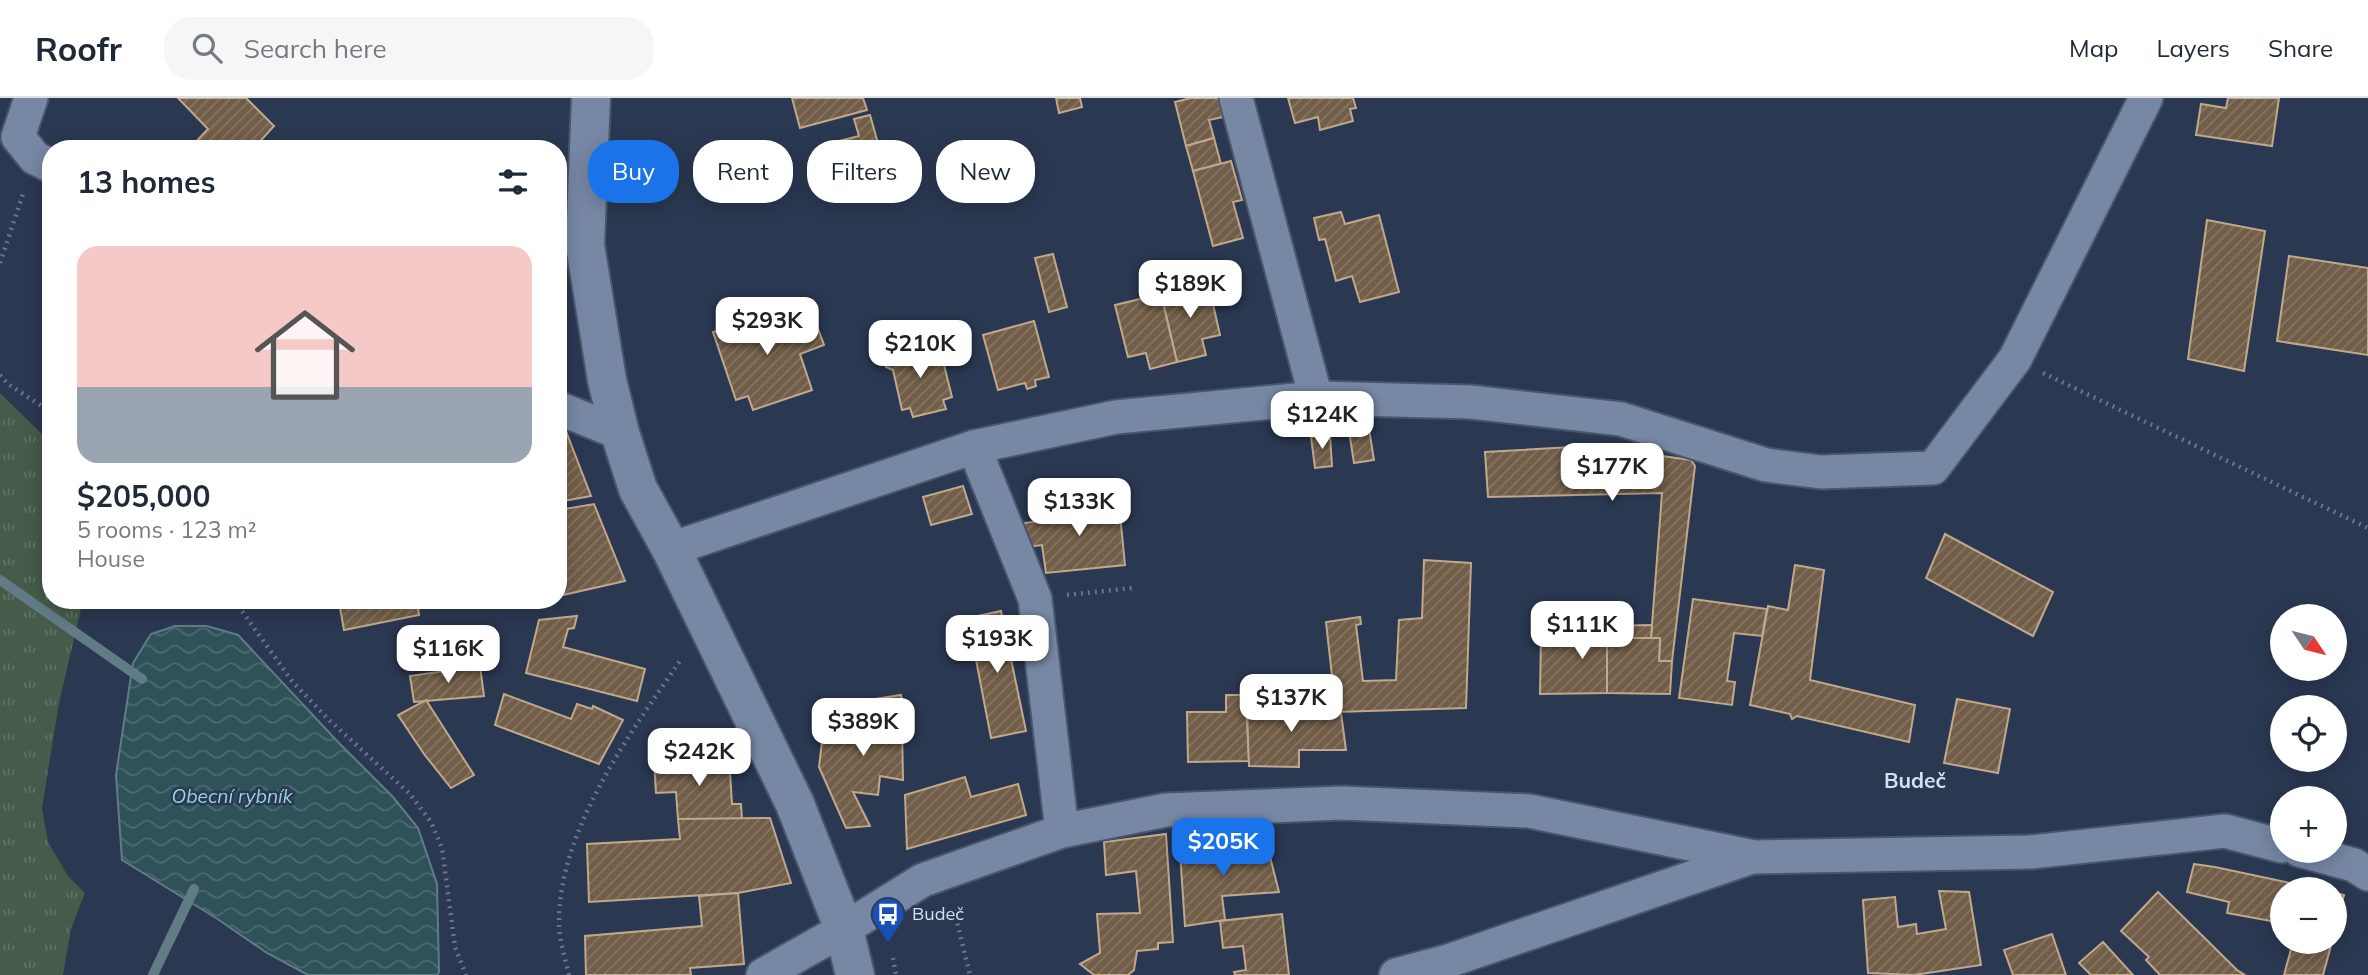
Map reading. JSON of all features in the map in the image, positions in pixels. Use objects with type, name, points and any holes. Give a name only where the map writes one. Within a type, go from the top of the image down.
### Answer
[{"type":"street","points":[[31,98],[18,137],[42,161]]},
{"type":"street","points":[[591,98],[585,245],[607,380],[620,433],[638,489],[671,549],[795,804],[844,929],[855,975]]},
{"type":"street","points":[[1236,98],[1316,398]]},
{"type":"street","points":[[671,549],[974,447],[1116,417],[1316,398],[1471,402],[1621,419],[1766,464],[1821,472],[1933,468],[2015,359],[2146,98]]},
{"type":"street","points":[[567,412],[620,433]]},
{"type":"street","points":[[974,447],[1035,599],[1062,831]]},
{"type":"street","points":[[763,975],[923,880],[1062,831],[1166,810],[1342,803],[1528,811],[1754,857],[2030,852],[2225,831],[2270,843]]},
{"type":"street","points":[[1396,975],[1445,962],[1754,857]]},
{"type":"street","points":[[2347,863],[2368,874]]},
{"type":"path","points":[[0,263],[42,164]]},
{"type":"path","points":[[2015,359],[2368,528]]},
{"type":"path","points":[[0,375],[8,384],[42,406]]},
{"type":"path","points":[[1035,599],[1133,588]]},
{"type":"path","points":[[240,609],[292,681],[328,719],[410,794],[431,822],[442,848],[455,947],[466,975]]},
{"type":"path","points":[[569,975],[559,924],[561,891],[574,843],[624,741],[680,661]]},
{"type":"path","points":[[954,910],[970,975]]},
{"type":"green space","points":[[0,393],[42,434],[42,609],[81,609],[59,703],[42,808],[48,842],[68,876],[85,893],[71,929],[63,975],[0,975]]},
{"type":"water","name":"Obecní rybník","points":[[175,626],[207,626],[238,635],[393,797],[418,828],[437,884],[437,975],[308,975],[267,953],[122,860],[116,775],[133,663],[151,634]]},
{"type":"building","points":[[178,98],[246,98],[274,126],[261,140],[198,140],[208,129]]},
{"type":"building","points":[[792,98],[863,98],[867,110],[800,128]]},
{"type":"building","points":[[1056,98],[1080,98],[1082,107],[1059,113]]},
{"type":"building","points":[[1191,98],[1218,98],[1223,117],[1209,120],[1214,138],[1186,146],[1175,102]]},
{"type":"building","points":[[1288,98],[1353,98],[1356,108],[1350,109],[1353,121],[1320,130],[1318,117],[1295,123]]},
{"type":"building","points":[[2228,98],[2279,98],[2272,146],[2196,135],[2201,104],[2226,108]]},
{"type":"building","points":[[870,115],[877,140],[843,140],[859,136],[854,119]]},
{"type":"building","points":[[1214,138],[1221,164],[1193,171],[1186,146]]},
{"type":"building","points":[[1231,161],[1242,200],[1233,202],[1243,238],[1213,246],[1193,171]]},
{"type":"building","points":[[1341,212],[1345,224],[1379,215],[1399,292],[1360,302],[1352,276],[1336,281],[1325,239],[1319,240],[1314,218]]},
{"type":"building","points":[[2207,220],[2265,231],[2244,371],[2188,359]]},
{"type":"building","points":[[1053,254],[1067,307],[1049,312],[1035,258]]},
{"type":"building","points":[[2289,256],[2368,268],[2368,355],[2277,341]]},
{"type":"building","points":[[1208,282],[1220,335],[1202,339],[1206,355],[1177,362],[1161,294]]},
{"type":"building","points":[[1161,294],[1177,362],[1150,369],[1146,353],[1128,357],[1115,305]]},
{"type":"building","points":[[790,305],[799,335],[818,329],[824,345],[800,354],[812,390],[753,410],[748,396],[736,400],[713,332]]},
{"type":"building","points":[[1034,321],[1049,377],[1035,380],[1036,386],[1027,389],[1025,383],[998,390],[983,335]]},
{"type":"building","points":[[939,345],[952,397],[943,400],[946,409],[913,417],[910,408],[902,410],[893,370],[886,367],[884,358],[888,352],[896,350],[903,354]]},
{"type":"building","points":[[1369,429],[1374,460],[1354,463],[1349,431]]},
{"type":"building","points":[[567,434],[591,496],[567,500]]},
{"type":"building","points":[[1330,434],[1332,466],[1315,468],[1311,437]]},
{"type":"building","points":[[1589,446],[1691,460],[1695,466],[1672,661],[1659,661],[1660,638],[1651,638],[1662,493],[1488,497],[1485,452]]},
{"type":"building","points":[[963,486],[972,514],[931,525],[923,497]]},
{"type":"building","points":[[594,504],[625,581],[567,594],[567,508]]},
{"type":"building","points":[[1119,504],[1125,565],[1046,573],[1042,545],[1027,547],[1024,523],[1040,521],[1039,512]]},
{"type":"building","points":[[1945,534],[2053,592],[2033,636],[1926,578]]},
{"type":"building","points":[[1424,560],[1471,563],[1466,708],[1336,712],[1326,622],[1360,617],[1361,624],[1356,625],[1363,681],[1396,680],[1399,620],[1422,618]]},
{"type":"building","points":[[1795,565],[1824,570],[1810,680],[1915,705],[1909,742],[1797,716],[1792,719],[1790,714],[1750,705],[1768,606],[1788,610]]},
{"type":"building","points":[[1693,599],[1767,609],[1762,636],[1734,633],[1727,681],[1735,682],[1732,705],[1679,698]]},
{"type":"building","points":[[340,609],[418,609],[419,615],[344,630]]},
{"type":"building","points":[[1001,611],[1026,731],[991,738],[968,618]]},
{"type":"building","points":[[577,616],[574,628],[568,629],[563,647],[645,669],[637,701],[526,673],[539,620]]},
{"type":"building","points":[[1652,625],[1651,638],[1607,638],[1607,693],[1540,694],[1541,639],[1597,638],[1597,626]]},
{"type":"building","points":[[1607,638],[1660,638],[1659,661],[1672,661],[1670,694],[1607,693]]},
{"type":"building","points":[[480,666],[484,696],[414,702],[410,676]]},
{"type":"building","points":[[504,694],[571,719],[577,704],[592,709],[593,706],[623,720],[599,764],[495,725]]},
{"type":"building","points":[[901,695],[906,727],[902,727],[903,780],[880,776],[878,795],[853,792],[870,826],[846,828],[819,767],[824,725],[870,731],[868,700]]},
{"type":"building","points":[[1226,695],[1246,695],[1249,761],[1188,762],[1187,712],[1226,712]]},
{"type":"building","points":[[1957,699],[2010,709],[1998,773],[1944,763]]},
{"type":"building","points":[[426,700],[474,775],[451,788],[398,715]]},
{"type":"building","points":[[1279,700],[1304,700],[1304,713],[1341,713],[1346,750],[1299,750],[1299,767],[1249,766],[1247,712],[1279,711]]},
{"type":"building","points":[[729,757],[732,804],[741,804],[742,820],[678,819],[676,792],[656,793],[654,760]]},
{"type":"building","points":[[965,777],[971,797],[1018,784],[1026,815],[907,849],[905,795]]},
{"type":"building","points":[[770,818],[791,883],[738,893],[589,902],[587,844],[680,839],[678,819]]},
{"type":"building","points":[[1166,834],[1173,942],[1158,943],[1158,949],[1137,951],[1134,970],[1128,975],[1094,975],[1080,964],[1100,953],[1097,914],[1140,913],[1136,871],[1106,875],[1104,842]]},
{"type":"building","points":[[1266,841],[1279,892],[1222,896],[1225,920],[1185,926],[1180,852]]},
{"type":"building","points":[[2194,864],[2270,879],[2270,921],[2227,913],[2229,902],[2187,892]]},
{"type":"building","points":[[1939,891],[1969,892],[1981,965],[1914,975],[1868,973],[1863,900],[1895,897],[1898,927],[1916,924],[1917,934],[1946,929]]},
{"type":"building","points":[[2158,892],[2245,975],[2160,975],[2146,960],[2149,957],[2121,931]]},
{"type":"building","points":[[738,893],[744,964],[690,968],[691,975],[586,975],[585,936],[702,926],[699,896]]},
{"type":"building","points":[[1282,914],[1289,975],[1235,975],[1234,972],[1246,970],[1243,946],[1223,948],[1220,921]]},
{"type":"building","points":[[2052,934],[2066,975],[2013,975],[2004,950]]},
{"type":"building","points":[[2103,942],[2133,975],[2091,975],[2079,963]]},
{"type":"building","points":[[2290,954],[2329,954],[2323,975],[2284,975]]},
{"type":"waterway","points":[[0,580],[142,679]]},
{"type":"waterway","points":[[153,975],[194,889]]},
{"type":"place","name":"Budeč","points":[[888,944]]},
{"type":"district","name":"Budeč","points":[[1915,781]]}]
